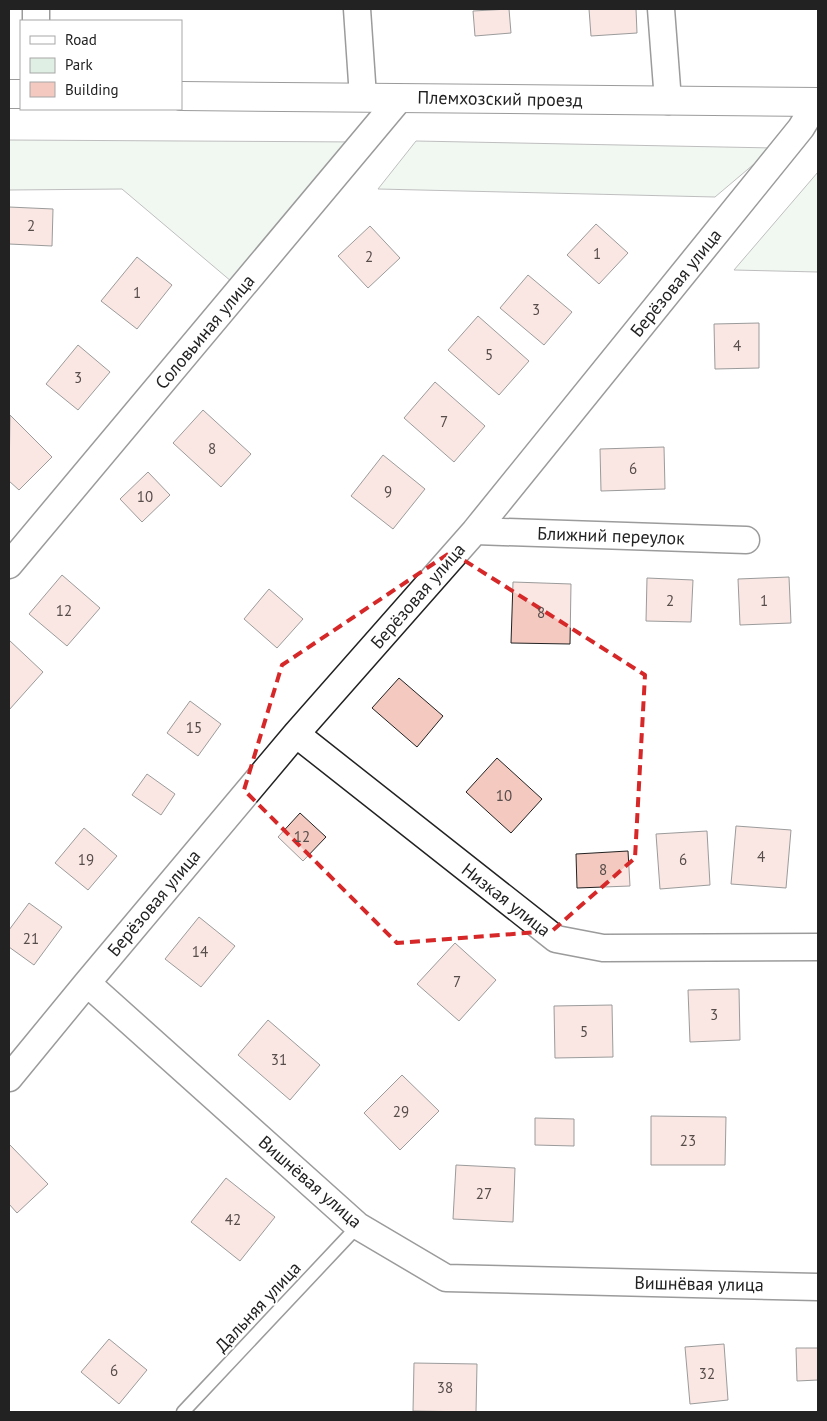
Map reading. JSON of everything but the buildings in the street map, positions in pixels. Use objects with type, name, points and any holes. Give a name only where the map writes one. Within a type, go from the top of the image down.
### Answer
[{"type":"main road","name":"Племхозский проезд","points":[[182,96],[815,102]]},
{"type":"street","points":[[357,9],[363,97]]},
{"type":"street","points":[[661,9],[668,101]]},
{"type":"street","name":"Соловьиная улица","points":[[9,565],[400,98]]},
{"type":"street","name":"Берёзовая улица","points":[[9,1078],[296,734],[475,531],[802,128],[815,102]]},
{"type":"street","name":"Ближний переулок","points":[[475,531],[746,540]]},
{"type":"street","name":"Низкая улица","points":[[296,734],[556,939],[603,948],[818,947]]},
{"type":"street","name":"Вишнёвая улица","points":[[87,983],[358,1226],[446,1278],[818,1287]]},
{"type":"lane","name":"Дальняя улица","points":[[183,1412],[358,1226]]},
{"type":"highlighted area","points":[[451,552],[645,675],[635,858],[552,931],[397,943],[244,790],[282,665]]},
{"type":"green space","points":[[9,140],[361,142],[238,287],[122,189],[9,190]]},
{"type":"green space","points":[[416,141],[773,148],[715,197],[378,189]]},
{"type":"green space","points":[[818,172],[818,272],[734,270]]}]
